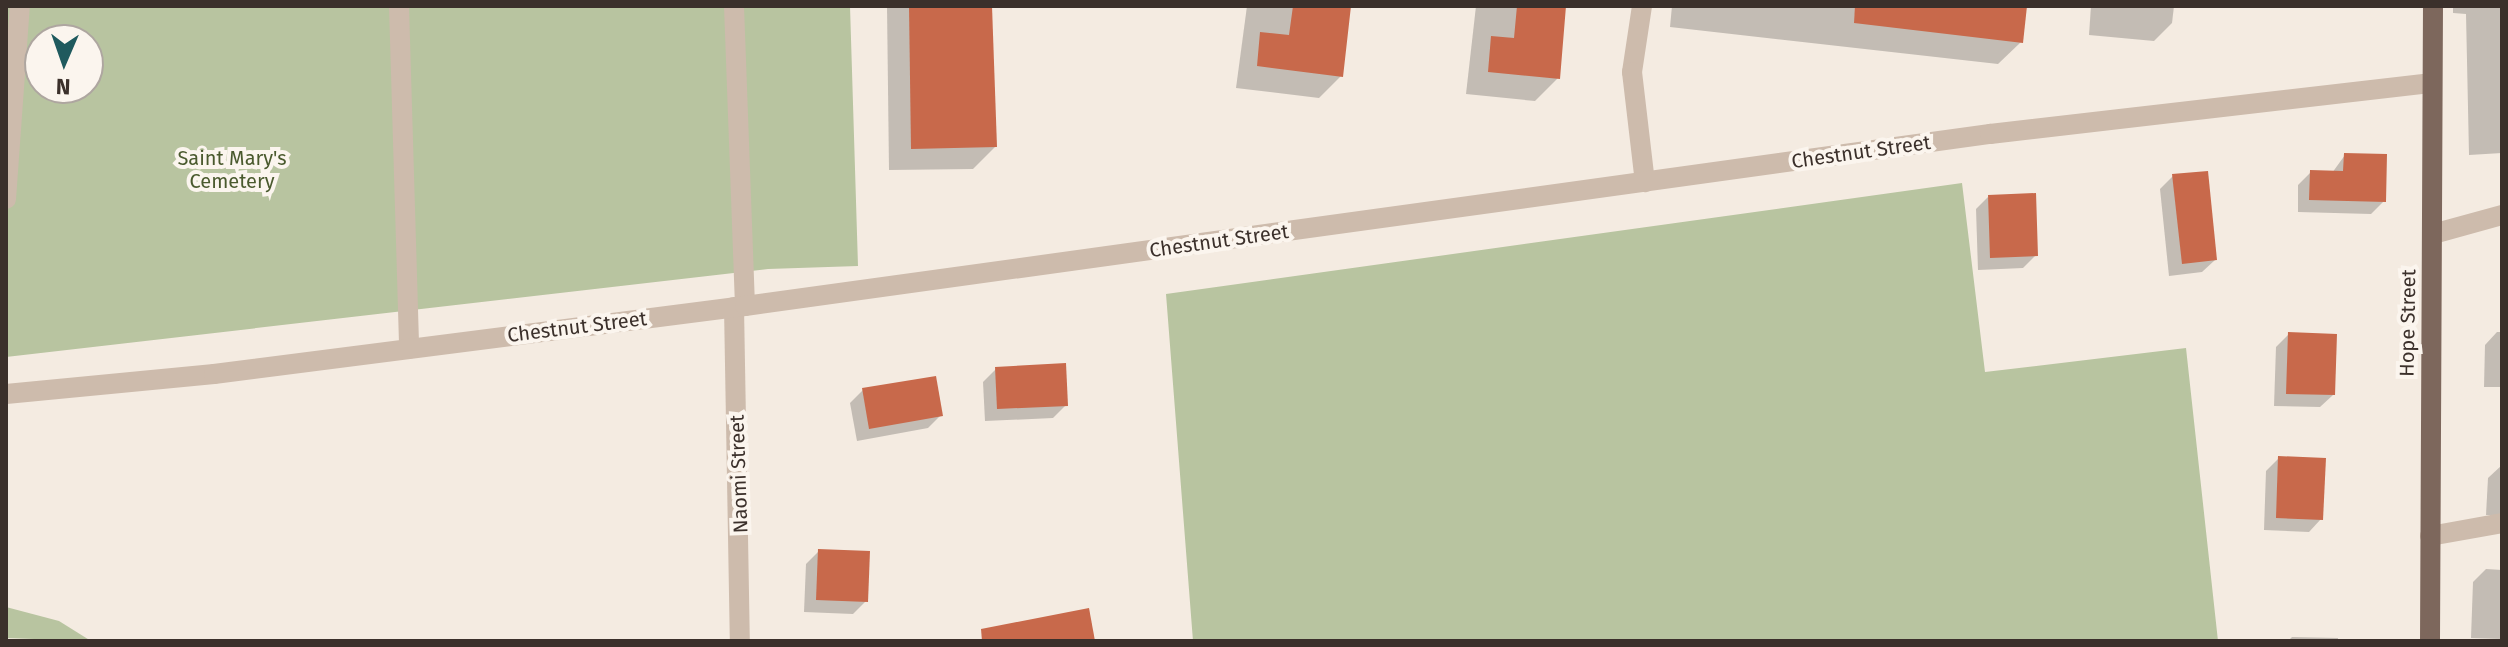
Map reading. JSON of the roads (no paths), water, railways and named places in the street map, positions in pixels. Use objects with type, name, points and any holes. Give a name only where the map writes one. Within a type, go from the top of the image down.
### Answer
[{"type":"main road","name":"Hope Street","points":[[2430,641],[2433,6]]},
{"type":"street","points":[[6,199],[20,6]]},
{"type":"street","points":[[399,6],[409,349]]},
{"type":"street","name":"Naomi Street","points":[[734,6],[740,641]]},
{"type":"street","points":[[1642,6],[1632,72],[1645,182]]},
{"type":"street","name":"Chestnut Street","points":[[6,394],[409,349],[1990,134],[2432,83]]},
{"type":"street","points":[[2433,234],[2502,215]]},
{"type":"street","points":[[2430,536],[2502,523]]},
{"type":"park label","name":"Saint Mary's Cemetery","points":[[232,170]]}]
